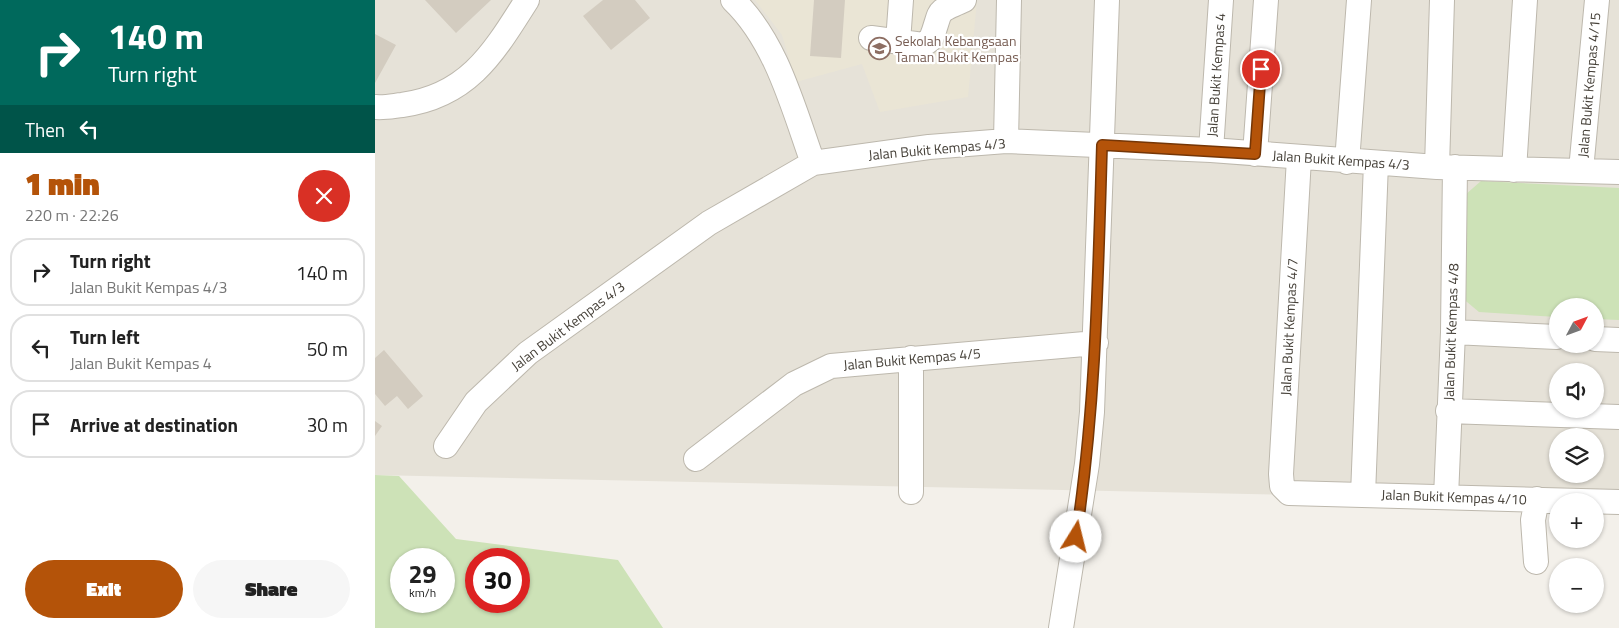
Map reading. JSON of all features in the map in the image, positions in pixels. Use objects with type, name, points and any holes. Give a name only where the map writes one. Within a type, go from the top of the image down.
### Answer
[{"type":"street","points":[[375,107],[416,103],[456,88],[488,58],[527,0]]},
{"type":"street","points":[[733,0],[748,14],[768,47],[813,162]]},
{"type":"street","points":[[898,42],[901,0]]},
{"type":"street","points":[[871,38],[917,46],[927,43],[933,34],[938,15],[945,8],[964,0]]},
{"type":"street","points":[[1006,141],[1009,0]]},
{"type":"street","points":[[1061,628],[1087,464],[1096,343],[1107,0]]},
{"type":"street","name":"Jalan Bukit Kempas 4","points":[[1211,150],[1221,0]]},
{"type":"street","points":[[1255,154],[1266,0]]},
{"type":"street","points":[[1347,162],[1359,0]]},
{"type":"street","name":"Jalan Bukit Kempas 4/8","points":[[1442,0],[1446,167],[1453,332],[1448,411],[1446,497]]},
{"type":"street","points":[[1514,170],[1525,0]]},
{"type":"street","name":"Jalan Bukit Kempas 4/15","points":[[1581,170],[1597,0]]},
{"type":"street","name":"Jalan Bukit Kempas 4/3","points":[[446,446],[476,402],[528,353],[709,223],[813,162],[929,147],[1006,141],[1211,150],[1347,162],[1514,170],[1619,172]]},
{"type":"street","name":"Jalan Bukit Kempas 4/7","points":[[1289,492],[1283,486],[1281,474],[1299,158]]},
{"type":"street","points":[[1363,495],[1376,163]]},
{"type":"street","points":[[1453,332],[1549,337]]},
{"type":"street","points":[[1604,339],[1619,340]]},
{"type":"street","name":"Jalan Bukit Kempas 4/5","points":[[696,459],[794,384],[831,366],[1096,343]]},
{"type":"street","points":[[911,358],[911,492]]},
{"type":"street","points":[[1448,411],[1619,417]]},
{"type":"street","name":"Jalan Bukit Kempas 4/10","points":[[1289,492],[1619,502]]},
{"type":"street","points":[[1535,562],[1533,520],[1537,500]]},
{"type":"shaded area","points":[[375,0],[1619,0],[1619,502],[1604,502],[1604,493],[1549,493],[1549,500],[375,475]]},
{"type":"shaded area","name":"Sekolah Kebangsaan Taman Bukit Kempas","points":[[755,0],[977,0],[968,97],[880,112],[862,64],[796,82],[782,35]]},
{"type":"green space","points":[[1481,181],[1619,188],[1619,320],[1604,319],[1604,298],[1549,298],[1549,316],[1479,312],[1461,297],[1465,195]]},
{"type":"green space","points":[[375,475],[399,476],[456,539],[525,548],[465,548],[465,613],[530,613],[530,549],[618,560],[663,628],[375,628]]},
{"type":"building","points":[[425,0],[491,0],[456,33]]},
{"type":"building","points":[[603,0],[635,0],[650,18],[611,50],[583,16]]},
{"type":"building","points":[[814,0],[845,0],[841,58],[810,56]]},
{"type":"building","points":[[375,34],[396,45],[375,83]]},
{"type":"building","points":[[384,350],[423,396],[408,409],[397,396],[385,406],[375,394],[375,358]]},
{"type":"building","points":[[375,421],[382,426],[375,436]]},
{"type":"place","name":"Sekolah Kebangsaan Taman Bukit Kempas","points":[[879,49]]},
{"type":"route","points":[[1076,537],[1087,464],[1092,412],[1102,145],[1255,154],[1261,69]]}]
